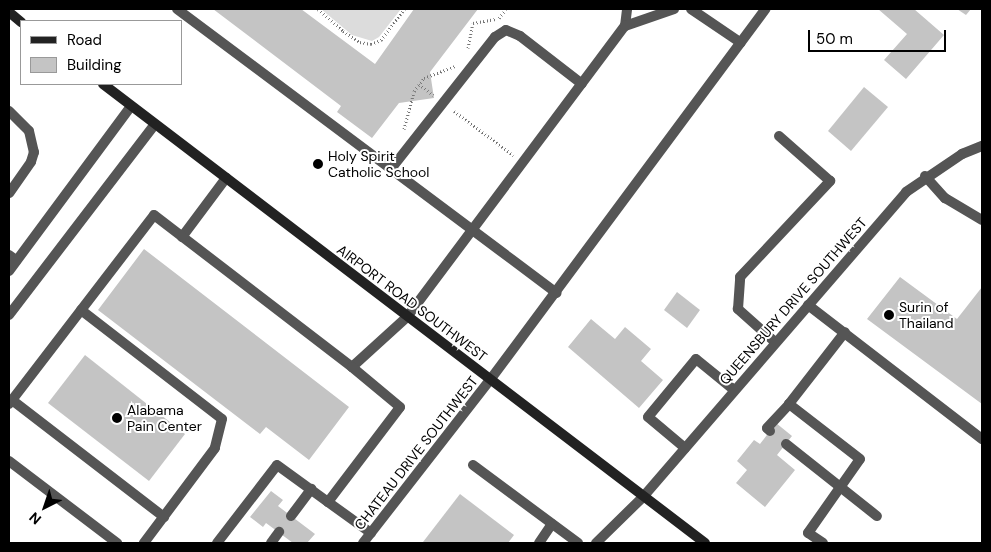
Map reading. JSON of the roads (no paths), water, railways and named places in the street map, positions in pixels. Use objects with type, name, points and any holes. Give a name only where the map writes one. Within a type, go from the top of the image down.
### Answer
[{"type":"main road","points":[[9,12],[20,21]]},
{"type":"main road","name":"AIRPORT ROAD SOUTHWEST","points":[[104,85],[407,318],[705,543]]},
{"type":"street","points":[[177,9],[557,293]]},
{"type":"street","points":[[352,367],[407,318],[625,26],[627,9]]},
{"type":"street","points":[[625,26],[674,9]]},
{"type":"street","points":[[692,9],[740,43]]},
{"type":"street","name":"CHATEAU DRIVE SOUTHWEST","points":[[364,543],[557,293],[766,9]]},
{"type":"street","points":[[391,169],[495,37],[506,30],[520,36],[582,84]]},
{"type":"street","points":[[9,271],[13,258],[132,106]]},
{"type":"street","points":[[9,111],[29,131],[34,152],[32,162],[9,192]]},
{"type":"street","points":[[9,316],[155,124]]},
{"type":"street","points":[[775,342],[738,309],[740,277],[830,181],[779,136]]},
{"type":"street","name":"QUEENSBURY DRIVE SOUTHWEST","points":[[596,543],[643,497],[889,210],[925,176],[962,154],[982,146]]},
{"type":"street","points":[[925,176],[946,198],[982,220]]},
{"type":"street","points":[[182,237],[226,178]]},
{"type":"street","points":[[164,517],[10,402],[154,215],[352,367],[400,407],[328,502]]},
{"type":"street","points":[[808,305],[982,439]]},
{"type":"street","points":[[81,310],[222,419],[215,448],[144,543]]},
{"type":"street","points":[[770,431],[767,428],[789,404],[845,332]]},
{"type":"street","points":[[685,448],[648,417],[696,359],[734,390]]},
{"type":"street","points":[[789,404],[860,459],[808,533],[822,543]]},
{"type":"street","points":[[786,444],[877,516]]},
{"type":"street","points":[[9,461],[117,543]]},
{"type":"street","points":[[216,543],[277,465],[371,533]]},
{"type":"street","points":[[473,465],[578,543]]},
{"type":"street","points":[[291,516],[311,489]]},
{"type":"street","points":[[539,543],[552,524]]},
{"type":"street","points":[[271,543],[279,532]]},
{"type":"place","name":"Holy Spirit Catholic School","points":[[318,164]]},
{"type":"place","name":"Surin of Thailand","points":[[889,315]]},
{"type":"place","name":"Alabama Pain Center","points":[[117,418]]}]
